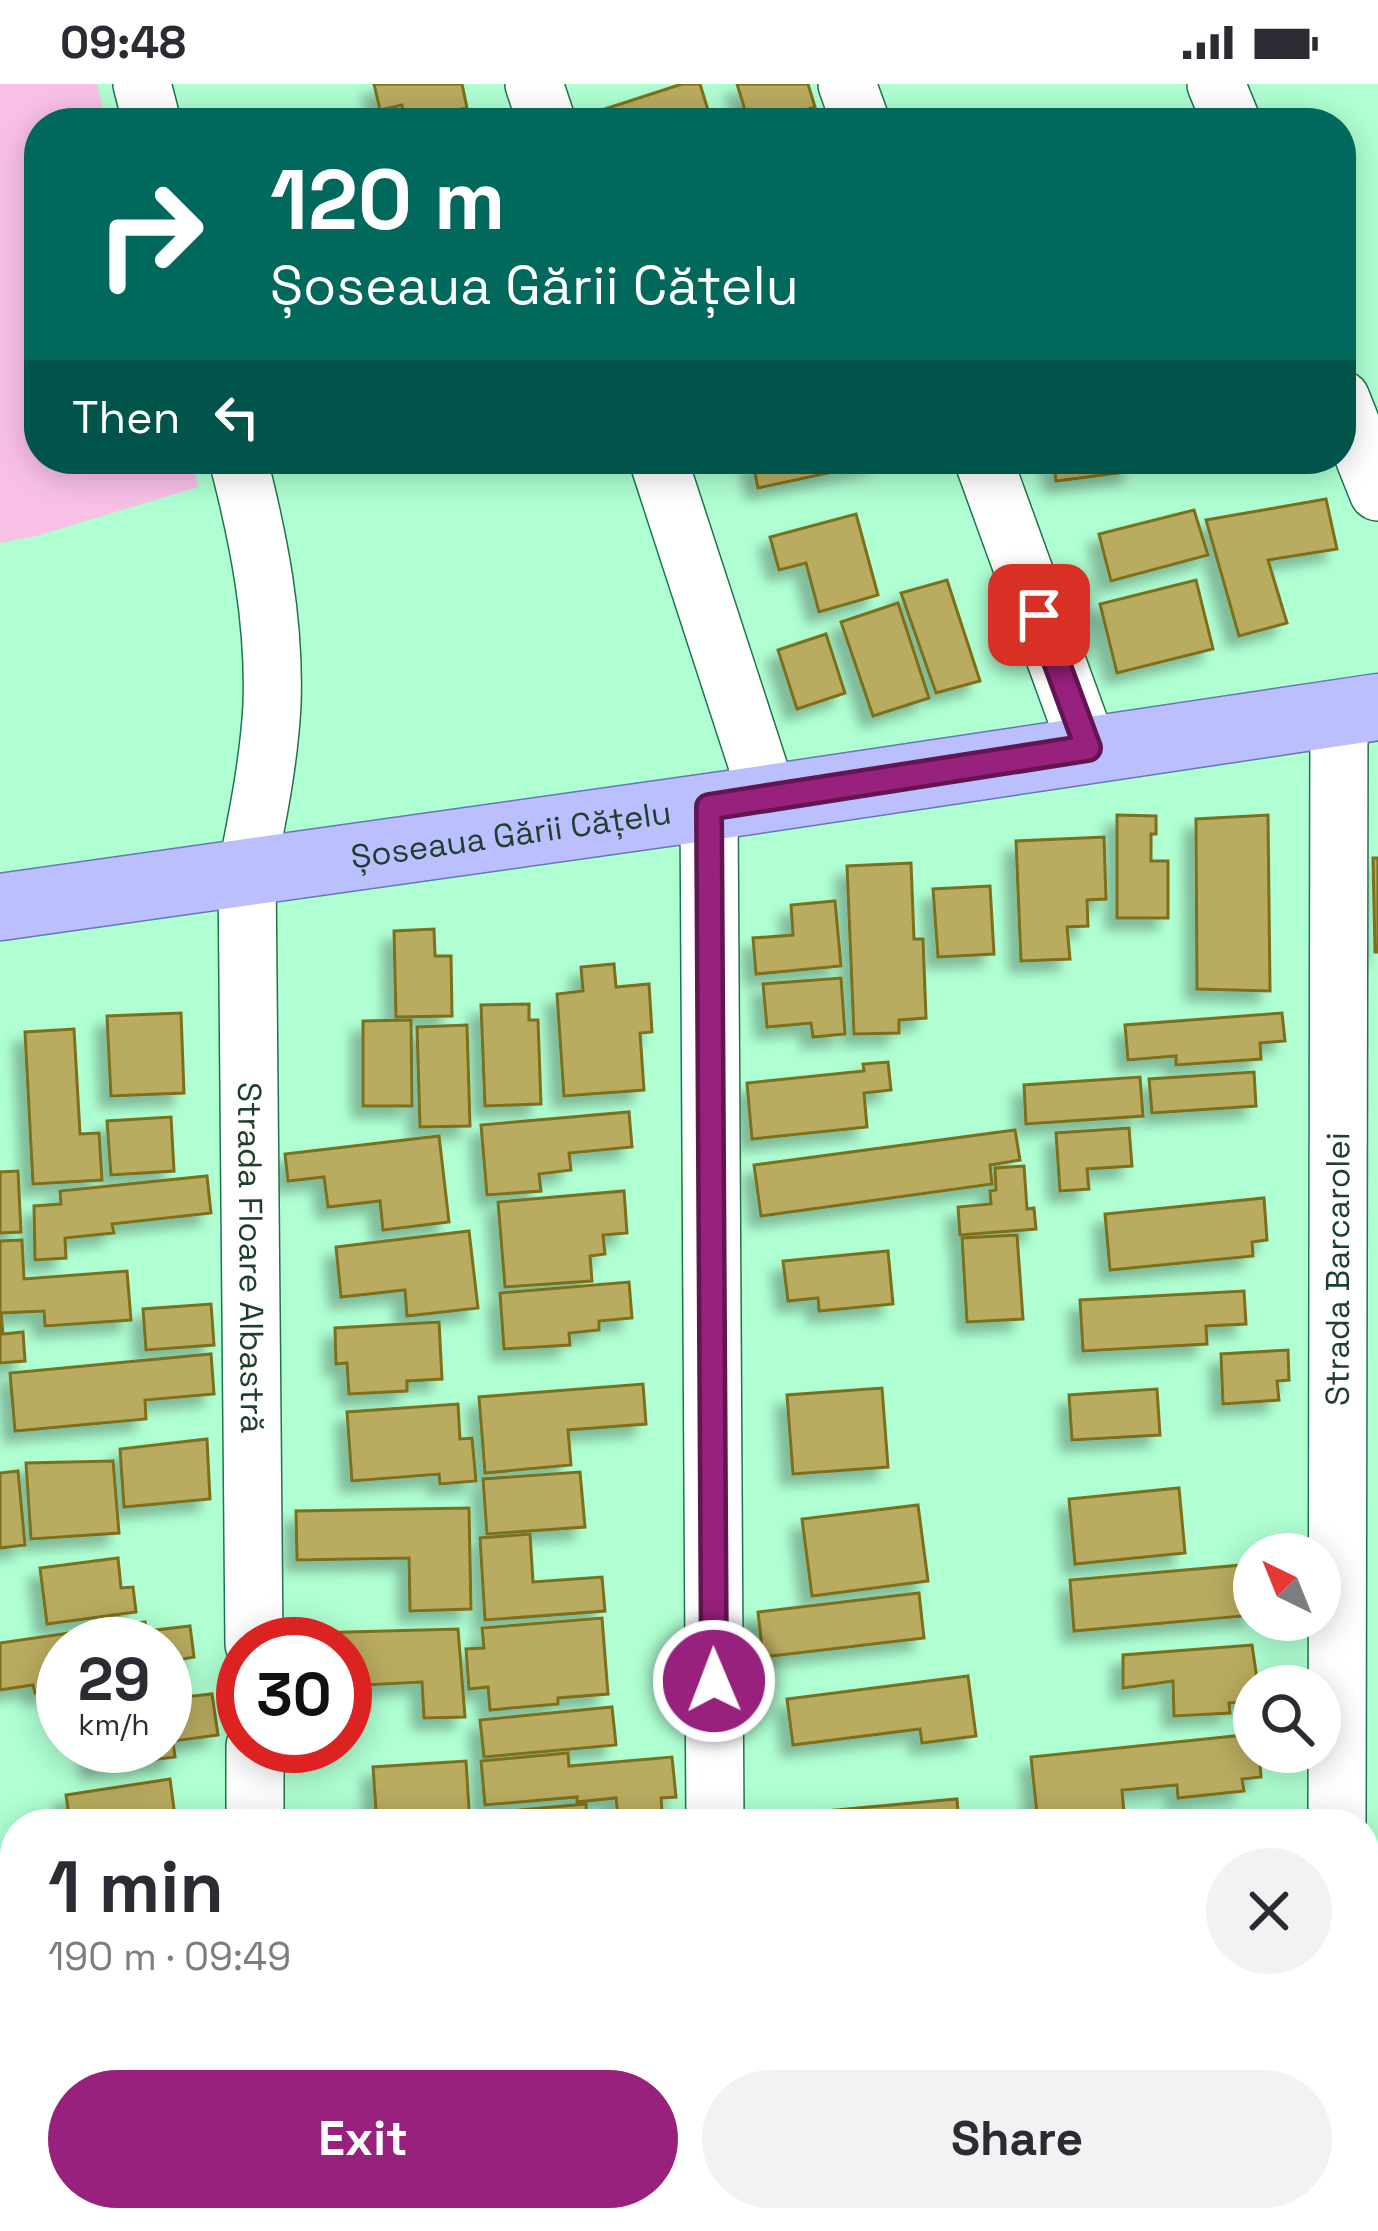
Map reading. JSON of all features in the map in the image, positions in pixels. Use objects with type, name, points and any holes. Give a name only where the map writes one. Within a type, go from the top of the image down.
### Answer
[{"type":"main road","name":"Șoseaua Gării Cățelu","points":[[0,907],[1358,709]]},
{"type":"street","points":[[1356,437],[1378,492]]},
{"type":"street","name":"Strada Floare Albastră","points":[[242,474],[259,540],[272,652],[265,780],[247,870],[254,1617]]},
{"type":"street","points":[[662,474],[739,802],[715,1809]]},
{"type":"street","points":[[988,474],[1088,748]]},
{"type":"street","name":"Strada Barcarolei","points":[[1337,1809],[1358,709]]},
{"type":"street","points":[[255,1773],[255,1809]]},
{"type":"shaded area","points":[[0,84],[97,84],[103,108],[24,108],[24,474],[195,474],[198,487],[0,543]]},
{"type":"building","points":[[374,84],[462,84],[467,108],[402,105],[380,108]]},
{"type":"building","points":[[682,84],[700,84],[707,108],[608,108]]},
{"type":"building","points":[[737,84],[808,84],[815,107],[812,108],[744,108]]},
{"type":"building","points":[[755,474],[824,474],[758,488]]},
{"type":"building","points":[[1055,474],[1111,474],[1056,481]]},
{"type":"building","points":[[1326,499],[1337,549],[1268,560],[1287,623],[1239,636],[1206,520]]},
{"type":"building","points":[[1194,510],[1208,555],[1111,581],[1099,534]]},
{"type":"building","points":[[856,514],[878,595],[819,612],[806,563],[779,570],[770,537]]},
{"type":"building","points":[[947,580],[980,681],[936,693],[901,593]]},
{"type":"building","points":[[1196,580],[1213,649],[1117,673],[1100,604]]},
{"type":"building","points":[[898,603],[929,698],[873,716],[841,622]]},
{"type":"building","points":[[826,634],[845,693],[797,709],[778,650]]},
{"type":"building","points":[[1117,815],[1156,816],[1151,861],[1168,861],[1168,918],[1117,918]]},
{"type":"building","points":[[1268,815],[1270,991],[1197,989],[1196,819]]},
{"type":"building","points":[[1104,837],[1106,899],[1087,900],[1088,926],[1067,927],[1070,959],[1021,961],[1016,841]]},
{"type":"building","points":[[1373,858],[1378,858],[1378,952],[1375,952]]},
{"type":"building","points":[[911,863],[914,939],[923,939],[926,1018],[899,1020],[899,1033],[854,1034],[847,866]]},
{"type":"building","points":[[990,886],[994,954],[938,957],[933,889]]},
{"type":"building","points":[[835,901],[841,966],[756,974],[753,938],[793,935],[791,905]]},
{"type":"building","points":[[434,929],[435,956],[451,956],[452,1016],[396,1017],[394,931]]},
{"type":"building","points":[[614,964],[616,987],[649,984],[652,1032],[640,1033],[644,1090],[564,1096],[557,994],[583,991],[581,967]]},
{"type":"building","points":[[841,978],[845,1034],[813,1037],[811,1023],[767,1027],[763,984]]},
{"type":"building","points":[[529,1004],[529,1020],[538,1020],[541,1104],[485,1106],[481,1005]]},
{"type":"building","points":[[181,1013],[184,1093],[111,1096],[107,1016]]},
{"type":"building","points":[[1282,1013],[1285,1041],[1260,1043],[1261,1059],[1176,1065],[1176,1056],[1128,1060],[1125,1025]]},
{"type":"building","points":[[411,1020],[412,1106],[363,1106],[363,1021]]},
{"type":"building","points":[[467,1025],[470,1126],[420,1127],[417,1027]]},
{"type":"building","points":[[74,1029],[80,1134],[99,1133],[102,1180],[33,1184],[25,1032]]},
{"type":"building","points":[[888,1062],[891,1090],[864,1093],[867,1127],[752,1139],[747,1083],[864,1071],[863,1064]]},
{"type":"building","points":[[1254,1072],[1256,1106],[1152,1113],[1149,1079]]},
{"type":"building","points":[[1140,1077],[1143,1116],[1026,1124],[1024,1085]]},
{"type":"building","points":[[629,1112],[632,1147],[569,1153],[571,1170],[539,1174],[541,1191],[487,1195],[481,1125]]},
{"type":"building","points":[[171,1117],[174,1171],[111,1175],[107,1121]]},
{"type":"building","points":[[1129,1128],[1132,1166],[1087,1169],[1089,1189],[1060,1191],[1056,1133]]},
{"type":"building","points":[[1015,1130],[1020,1160],[990,1165],[992,1184],[761,1216],[754,1165]]},
{"type":"building","points":[[439,1136],[449,1222],[383,1230],[380,1201],[328,1207],[324,1177],[288,1181],[285,1154]]},
{"type":"building","points":[[1024,1166],[1027,1209],[1034,1208],[1036,1229],[960,1235],[958,1207],[991,1204],[995,1168]]},
{"type":"building","points":[[18,1171],[21,1232],[0,1233],[0,1172]]},
{"type":"building","points":[[207,1176],[211,1213],[112,1224],[114,1233],[65,1238],[66,1258],[35,1260],[34,1206],[61,1204],[60,1191]]},
{"type":"building","points":[[624,1191],[627,1233],[603,1235],[605,1254],[590,1256],[592,1281],[505,1287],[498,1202]]},
{"type":"building","points":[[1264,1198],[1267,1240],[1252,1242],[1253,1256],[1110,1270],[1105,1214]]},
{"type":"building","points":[[469,1231],[478,1308],[407,1316],[405,1290],[341,1297],[336,1247]]},
{"type":"building","points":[[1017,1235],[1023,1319],[967,1322],[962,1238]]},
{"type":"building","points":[[22,1240],[24,1279],[127,1271],[131,1320],[45,1326],[44,1311],[1,1313],[3,1334],[23,1332],[25,1361],[0,1363],[0,1241]]},
{"type":"building","points":[[888,1251],[893,1304],[819,1311],[818,1298],[788,1301],[783,1261]]},
{"type":"building","points":[[629,1282],[632,1318],[599,1321],[599,1330],[569,1333],[570,1345],[504,1349],[500,1293]]},
{"type":"building","points":[[1244,1291],[1246,1324],[1206,1326],[1207,1344],[1083,1351],[1080,1300]]},
{"type":"building","points":[[211,1304],[214,1345],[146,1350],[143,1309]]},
{"type":"building","points":[[439,1322],[442,1379],[407,1381],[407,1391],[349,1394],[347,1363],[336,1364],[335,1328]]},
{"type":"building","points":[[1288,1350],[1289,1380],[1277,1381],[1279,1400],[1223,1404],[1221,1354]]},
{"type":"building","points":[[211,1354],[214,1394],[145,1400],[146,1419],[15,1431],[10,1373]]},
{"type":"building","points":[[643,1384],[646,1424],[568,1430],[571,1465],[485,1473],[479,1397]]},
{"type":"building","points":[[882,1388],[888,1467],[793,1474],[787,1395]]},
{"type":"building","points":[[1157,1389],[1160,1435],[1072,1440],[1069,1395]]},
{"type":"building","points":[[458,1404],[460,1439],[472,1438],[476,1481],[440,1484],[439,1474],[352,1481],[347,1412]]},
{"type":"building","points":[[207,1439],[210,1499],[124,1507],[120,1449]]},
{"type":"building","points":[[113,1461],[119,1533],[31,1539],[26,1463]]},
{"type":"building","points":[[18,1471],[25,1545],[0,1548],[0,1473]]},
{"type":"building","points":[[580,1472],[585,1527],[487,1534],[483,1479]]},
{"type":"building","points":[[1179,1488],[1185,1553],[1075,1564],[1069,1499]]},
{"type":"building","points":[[918,1505],[928,1581],[812,1596],[802,1519]]},
{"type":"building","points":[[469,1508],[471,1609],[410,1611],[409,1558],[297,1560],[296,1511]]},
{"type":"building","points":[[530,1534],[533,1582],[602,1577],[605,1611],[485,1620],[480,1538]]},
{"type":"building","points":[[118,1558],[121,1588],[133,1587],[136,1612],[46,1617],[40,1568]]},
{"type":"building","points":[[1233,1566],[1233,1617],[1074,1631],[1070,1580]]},
{"type":"building","points":[[919,1593],[924,1638],[763,1657],[758,1612]]},
{"type":"building","points":[[602,1618],[608,1694],[490,1710],[488,1687],[469,1689],[466,1649],[484,1648],[482,1628]]},
{"type":"building","points":[[458,1629],[465,1717],[424,1718],[422,1682],[372,1685],[372,1631]]},
{"type":"building","points":[[36,1638],[36,1693],[33,1685],[0,1690],[0,1643]]},
{"type":"building","points":[[1252,1645],[1255,1665],[1233,1665],[1230,1713],[1174,1716],[1173,1681],[1123,1688],[1123,1655]]},
{"type":"building","points":[[968,1676],[976,1736],[922,1743],[920,1729],[793,1745],[787,1699]]},
{"type":"building","points":[[212,1694],[216,1735],[192,1738],[192,1696]]},
{"type":"building","points":[[612,1707],[616,1745],[484,1757],[480,1720]]},
{"type":"building","points":[[1233,1736],[1233,1773],[1261,1773],[1261,1777],[1242,1779],[1244,1791],[1178,1798],[1177,1785],[1122,1790],[1124,1809],[1036,1809],[1031,1757]]},
{"type":"building","points":[[568,1753],[569,1766],[672,1757],[676,1797],[661,1798],[662,1809],[617,1809],[616,1798],[577,1802],[577,1797],[485,1805],[481,1761]]},
{"type":"building","points":[[466,1761],[469,1809],[376,1809],[373,1767]]},
{"type":"building","points":[[170,1779],[174,1809],[68,1809],[66,1795]]},
{"type":"building","points":[[957,1799],[958,1809],[847,1809]]},
{"type":"building","points":[[586,1804],[586,1809],[531,1809]]},
{"type":"route","points":[[714,1681],[709,807],[1088,748],[1039,615]]}]
